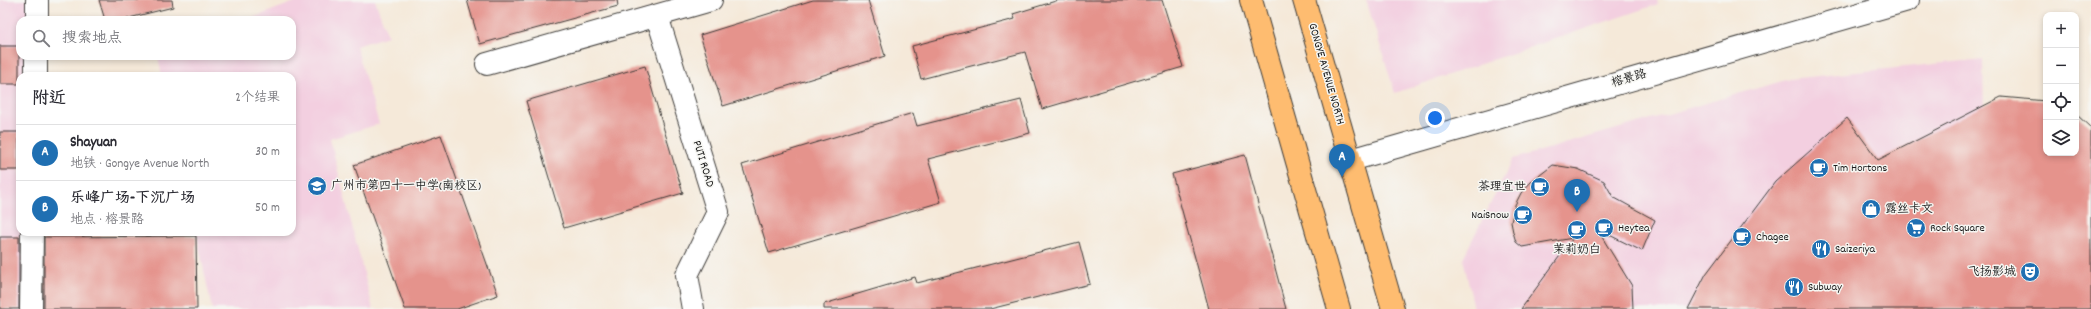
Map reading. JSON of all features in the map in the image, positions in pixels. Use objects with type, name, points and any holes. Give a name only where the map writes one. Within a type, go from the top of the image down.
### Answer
[{"type":"main road","points":[[1251,0],[1339,309]]},
{"type":"main road","name":"GONGYE AVENUE NORTH","points":[[1304,0],[1393,309]]},
{"type":"street","points":[[37,0],[37,16]]},
{"type":"street","points":[[487,64],[710,0]]},
{"type":"street","name":"榕景路","points":[[1351,160],[1908,0]]},
{"type":"street","name":"PUTI ROAD","points":[[657,16],[718,212],[687,276],[693,309]]},
{"type":"street","points":[[36,60],[36,72]]},
{"type":"street","points":[[31,309],[32,236]]},
{"type":"shaded area","points":[[0,0],[32,0],[32,16],[16,16],[16,60],[31,60],[30,72],[16,72],[16,236],[27,236],[26,309],[0,309]]},
{"type":"shaded area","name":"广州市第四十一中学(南校区)","points":[[300,0],[375,0],[388,36],[356,46],[379,124],[330,139],[373,309],[212,309],[197,236],[296,236],[296,72],[161,72],[159,60],[296,60],[296,16],[258,16]]},
{"type":"shaded area","points":[[1366,0],[1657,0],[1658,4],[1395,93]]},
{"type":"shaded area","points":[[1983,59],[1986,223],[1839,309],[1474,309],[1463,258],[1513,159],[1789,79]]},
{"type":"building","points":[[99,0],[172,0],[173,7],[137,16],[104,16]]},
{"type":"building","points":[[467,0],[617,0],[618,6],[480,44]]},
{"type":"building","points":[[813,0],[868,0],[885,56],[723,106],[700,35]]},
{"type":"building","points":[[1059,0],[1162,0],[1183,67],[1042,109],[1025,52],[921,79],[912,46],[1015,19],[1013,14]]},
{"type":"building","points":[[0,46],[16,46],[16,60],[19,60],[19,72],[16,72],[16,84],[0,84]]},
{"type":"building","points":[[645,66],[683,193],[564,228],[526,101]]},
{"type":"building","name":"Rock Square","points":[[2001,97],[2043,101],[2043,156],[2079,156],[2079,117],[2091,128],[2091,309],[1688,309],[1706,274],[1775,182],[1847,118],[1878,160]]},
{"type":"building","points":[[1021,100],[1030,133],[928,159],[941,202],[769,253],[742,165],[913,113],[917,126]]},
{"type":"building","points":[[0,132],[16,132],[16,170],[0,170]]},
{"type":"building","points":[[441,135],[498,295],[457,309],[405,309],[354,165]]},
{"type":"building","points":[[1245,155],[1286,309],[1209,309],[1172,174]]},
{"type":"building","points":[[1553,165],[1578,169],[1604,181],[1613,197],[1655,220],[1642,251],[1597,229],[1632,286],[1633,309],[1521,309],[1573,238],[1522,247],[1516,242],[1513,232],[1511,222],[1515,205],[1521,193],[1531,182]]},
{"type":"building","points":[[196,236],[197,309],[44,309],[44,237]]},
{"type":"building","points":[[0,237],[19,237],[19,309],[0,309]]},
{"type":"building","points":[[1079,242],[1090,284],[990,309],[824,309],[824,304],[915,277],[917,283]]},
{"type":"place","name":"Tim Hortons","points":[[1819,168]]},
{"type":"place","name":"Shayuan","points":[[1342,177]]},
{"type":"place","name":"广州市第四十一中学(南校区)","points":[[317,186]]},
{"type":"place","name":"茶理宜世","points":[[1540,187]]},
{"type":"place","name":"露丝卡文","points":[[1871,209]]},
{"type":"place","name":"乐峰广场-下沉广场","points":[[1577,212]]},
{"type":"place","name":"NaiSnow","points":[[1523,215]]},
{"type":"place","name":"Heytea","points":[[1604,228]]},
{"type":"place","name":"Rock Square","points":[[1916,228]]},
{"type":"place","name":"茉莉奶白","points":[[1577,230]]},
{"type":"place","name":"Chagee","points":[[1742,237]]},
{"type":"place","name":"Saizeriya","points":[[1821,249]]},
{"type":"place","name":"飞扬影城","points":[[2030,272]]},
{"type":"place","name":"Subway","points":[[1794,287]]}]
